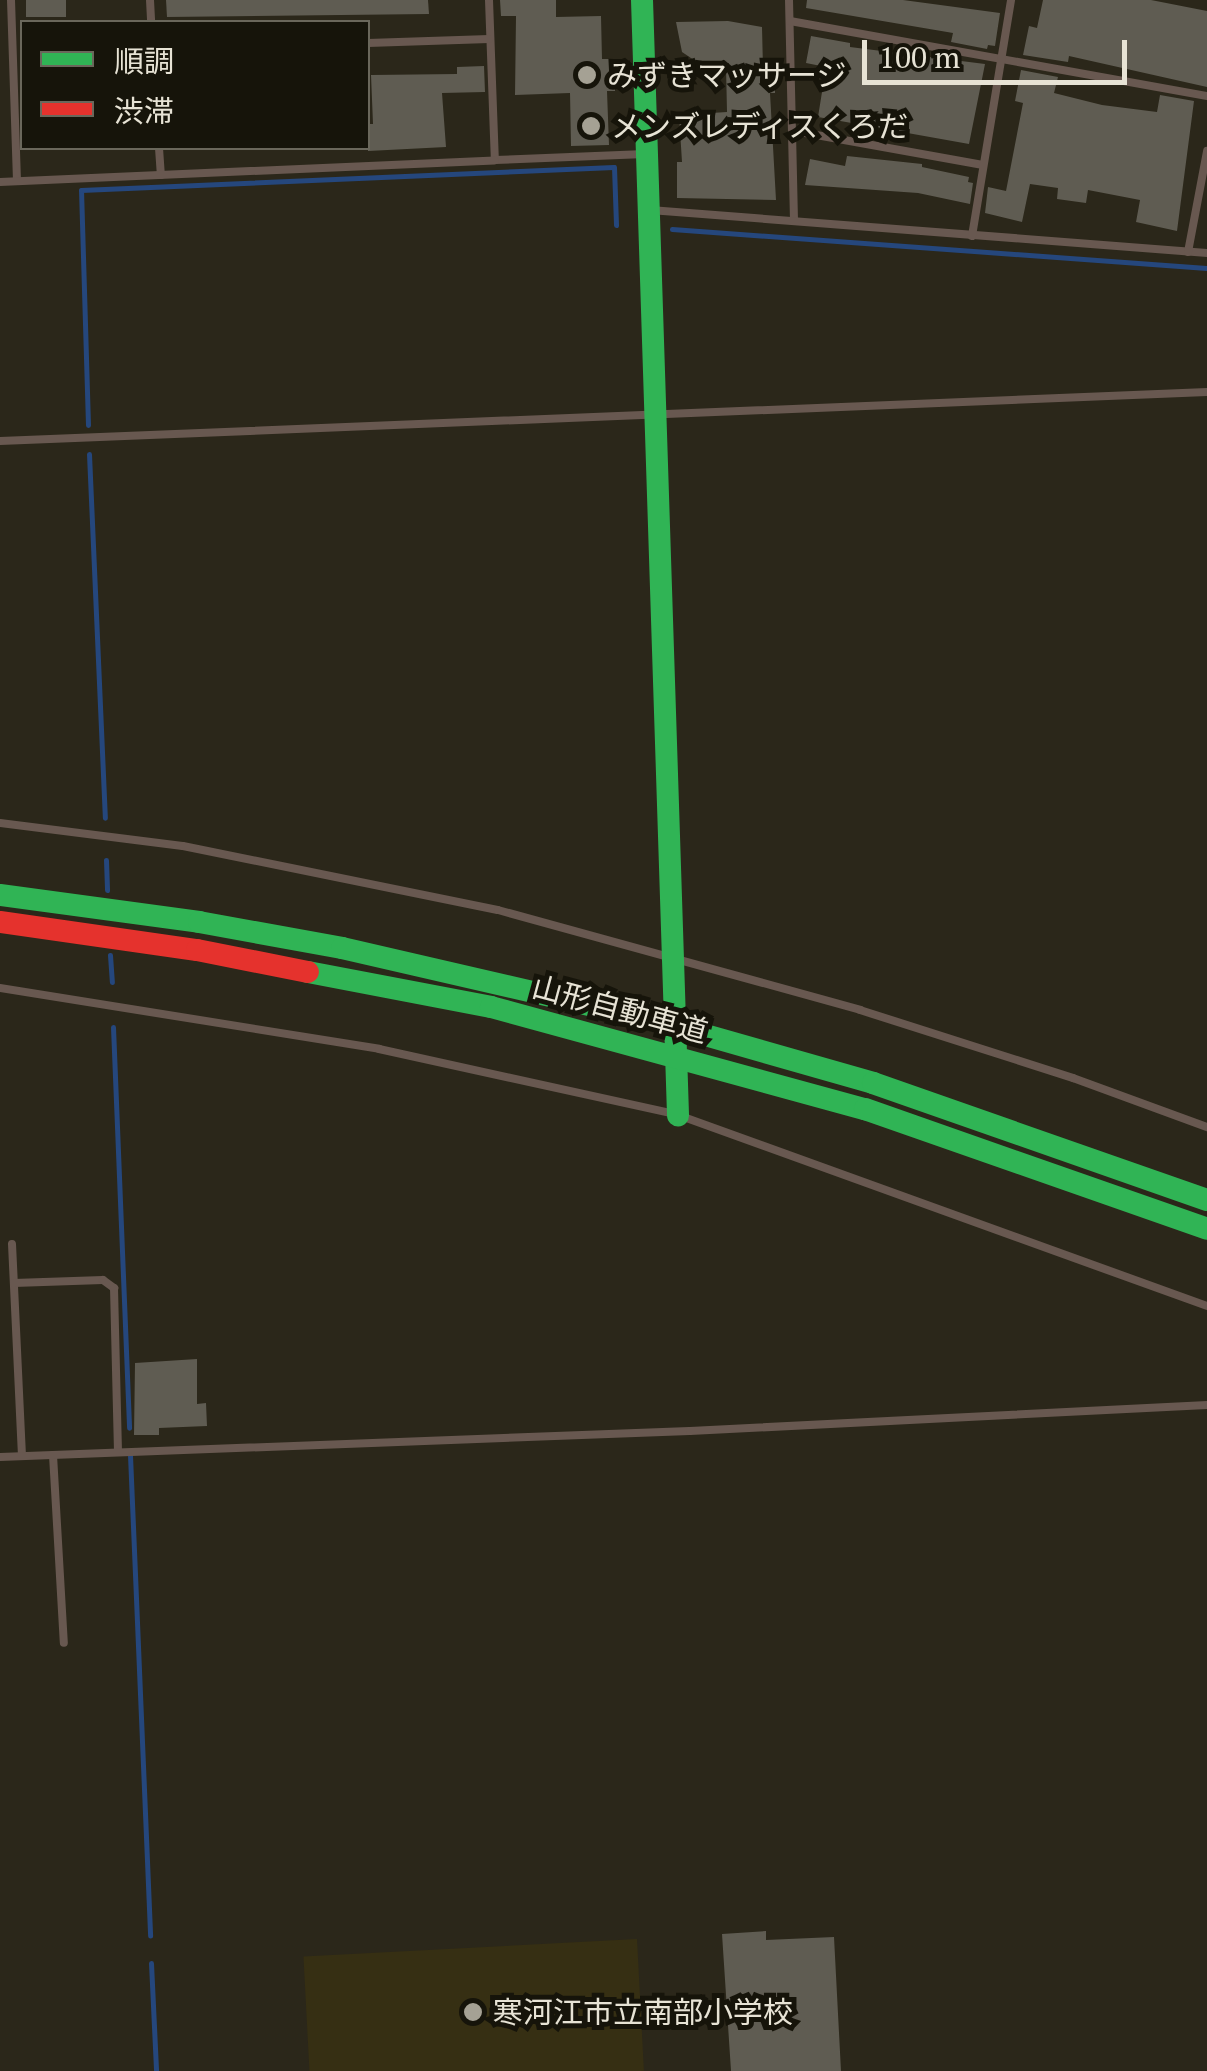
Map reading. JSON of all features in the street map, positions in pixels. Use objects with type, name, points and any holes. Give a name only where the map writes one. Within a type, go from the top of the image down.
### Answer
[{"type":"main road","points":[[642,0],[678,1115]]},
{"type":"main road","name":"山形自動車道","points":[[0,895],[182,919],[324,945],[648,1019],[1015,1130],[1207,1200]]},
{"type":"main road","name":"山形自動車道","points":[[0,922],[341,975],[648,1047],[919,1126],[1207,1229]]},
{"type":"lane","points":[[11,0],[18,181]]},
{"type":"lane","points":[[488,0],[495,160]]},
{"type":"lane","points":[[789,0],[794,221]]},
{"type":"lane","points":[[972,236],[1012,0]]},
{"type":"lane","points":[[790,20],[1207,96]]},
{"type":"lane","points":[[370,43],[490,39]]},
{"type":"lane","points":[[794,131],[983,165]]},
{"type":"lane","points":[[159,150],[161,175]]},
{"type":"lane","points":[[1188,252],[1207,151]]},
{"type":"lane","points":[[0,182],[645,154]]},
{"type":"lane","points":[[646,209],[1207,253]]},
{"type":"lane","points":[[0,440],[1207,392]]},
{"type":"lane","points":[[0,823],[104,834],[369,880],[673,957],[1055,1072],[1207,1127]]},
{"type":"lane","points":[[0,988],[379,1048],[678,1115],[1207,1306]]},
{"type":"lane","points":[[12,1244],[22,1456]]},
{"type":"lane","points":[[14,1283],[103,1280],[114,1288],[118,1452]]},
{"type":"lane","points":[[0,1457],[690,1431],[1207,1405]]},
{"type":"lane","points":[[53,1455],[64,1643]]},
{"type":"shaded area","name":"寒河江市立南部小学校","points":[[637,1939],[644,2071],[309,2071],[303,1956]]},
{"type":"building","points":[[26,0],[66,0],[66,17],[26,17]]},
{"type":"building","points":[[166,0],[428,0],[429,14],[167,17]]},
{"type":"building","points":[[500,0],[556,0],[556,17],[601,16],[602,59],[614,59],[615,91],[607,91],[609,145],[571,146],[570,93],[515,95],[516,16],[501,16]]},
{"type":"building","points":[[807,0],[903,0],[1000,13],[995,46],[988,45],[987,49],[951,42],[953,33],[806,8]]},
{"type":"building","points":[[1043,0],[1151,0],[1207,11],[1207,87],[1069,56],[1068,62],[1023,55],[1029,26],[1037,28]]},
{"type":"building","points":[[728,21],[762,27],[763,68],[775,68],[775,93],[770,93],[776,200],[677,198],[677,162],[682,162],[679,115],[727,112],[726,67],[703,66],[682,52],[676,22]]},
{"type":"building","points":[[811,36],[850,43],[850,47],[985,64],[969,144],[818,117],[826,67],[806,63]]},
{"type":"building","points":[[484,66],[485,92],[442,93],[446,147],[368,151],[373,124],[371,75],[457,74],[457,67]]},
{"type":"building","points":[[1021,70],[1058,77],[1054,93],[1102,105],[1157,112],[1160,95],[1194,101],[1177,231],[1136,222],[1140,200],[1088,190],[1086,203],[1057,199],[1058,188],[1030,184],[1022,222],[985,213],[988,187],[1006,191],[1023,103],[1015,101]]},
{"type":"building","points":[[847,156],[922,164],[969,177],[968,182],[973,183],[970,204],[918,193],[805,185],[810,159],[845,166]]},
{"type":"building","points":[[197,1359],[197,1404],[206,1403],[207,1426],[159,1428],[159,1435],[134,1435],[135,1363]]},
{"type":"building","points":[[766,1931],[766,1940],[834,1937],[841,2071],[731,2071],[722,1934]]},
{"type":"waterway","points":[[88,425],[81,190],[614,167],[616,225]]},
{"type":"waterway","points":[[672,229],[1207,268]]},
{"type":"waterway","points":[[89,454],[105,818]]},
{"type":"waterway","points":[[106,860],[107,890]]},
{"type":"waterway","points":[[110,955],[112,982]]},
{"type":"waterway","points":[[113,1027],[129,1428]]},
{"type":"waterway","points":[[130,1455],[150,1936]]},
{"type":"waterway","points":[[151,1963],[156,2071]]},
{"type":"traffic: fast","points":[[642,0],[678,1115]]},
{"type":"traffic: fast","points":[[0,895],[199,922],[342,948],[649,1019],[873,1083],[1207,1200]]},
{"type":"traffic: fast","points":[[308,972],[491,1007],[865,1109],[1207,1229]]},
{"type":"traffic: jam","points":[[0,922],[197,950],[308,972]]},
{"type":"place","name":"みずきマッサージ","points":[[587,75]]},
{"type":"place","name":"メンズレディスくろだ","points":[[591,126]]},
{"type":"place","name":"寒河江市立南部小学校","points":[[473,2012]]}]
